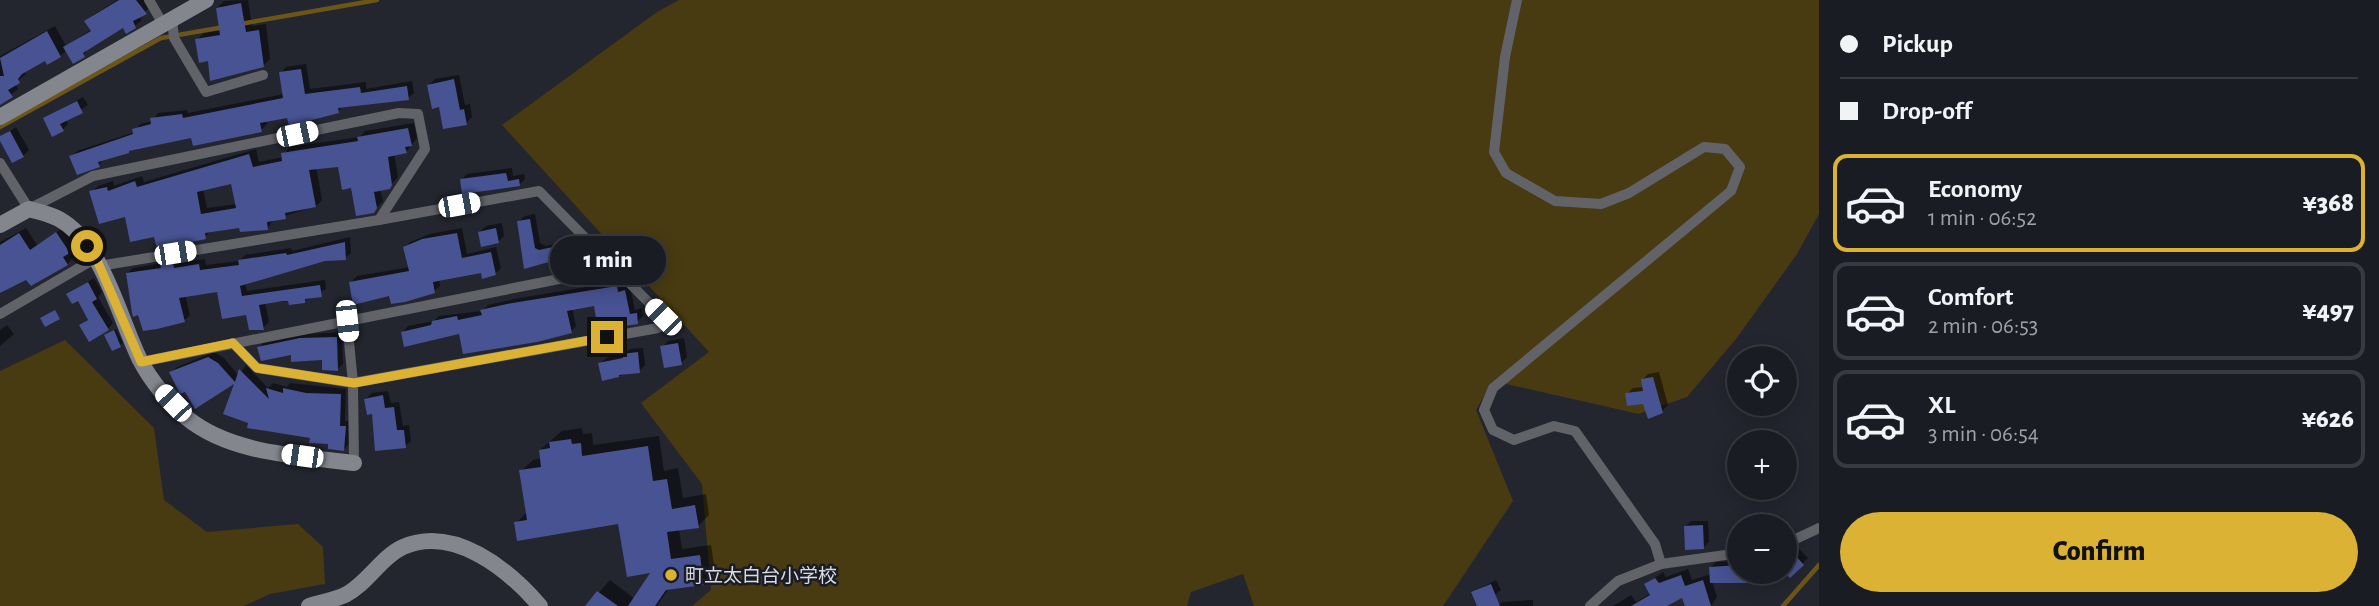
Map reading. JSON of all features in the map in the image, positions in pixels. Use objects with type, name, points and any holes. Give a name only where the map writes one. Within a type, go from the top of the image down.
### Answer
[{"type":"street","points":[[149,0],[171,28],[206,92],[263,75]]},
{"type":"street","points":[[1517,0],[1504,57],[1494,152],[1506,173],[1555,201],[1601,204],[1629,193],[1704,147],[1725,149],[1740,167],[1731,191],[1493,388],[1484,410],[1493,430],[1514,440],[1554,426],[1574,431],[1655,544],[1661,564]]},
{"type":"street","points":[[0,117],[171,28],[201,2]]},
{"type":"street","points":[[0,225],[93,176],[399,113],[418,114],[425,149],[379,220]]},
{"type":"street","points":[[0,163],[29,209],[59,219],[78,234],[97,262],[141,362],[158,388],[188,418],[229,440],[276,453],[354,463],[354,383],[347,321]]},
{"type":"street","points":[[0,314],[97,262],[379,220],[539,191],[663,317],[658,328],[354,383],[257,368],[233,343]]},
{"type":"street","points":[[141,362],[614,268]]},
{"type":"street","points":[[1797,538],[1819,528]]},
{"type":"street","points":[[309,606],[346,594],[402,547],[437,539],[473,550],[528,592],[540,606]]},
{"type":"street","points":[[1590,606],[1618,581],[1661,564],[1727,555]]},
{"type":"shaded area","points":[[679,0],[1819,0],[1819,214],[1797,254],[1736,339],[1727,346],[1727,350],[1687,397],[1639,414],[1493,381],[1476,410],[1513,501],[1443,606],[1254,606],[1243,574],[1191,592],[1187,606],[692,606],[711,590],[702,484],[641,403],[709,352],[502,125],[657,12]]},
{"type":"shaded area","points":[[65,340],[154,428],[164,500],[207,532],[298,524],[323,547],[325,584],[270,594],[244,606],[0,606],[0,371]]},
{"type":"building","points":[[119,0],[136,0],[147,14],[133,21],[136,28],[126,34],[123,28],[83,53],[85,57],[73,64],[63,47],[91,31],[84,21]]},
{"type":"building","points":[[241,3],[246,32],[259,30],[264,67],[210,81],[208,61],[199,63],[195,39],[220,35],[216,8]]},
{"type":"building","points":[[47,31],[61,57],[47,65],[45,61],[22,74],[18,79],[20,83],[8,90],[13,97],[0,105],[0,76],[4,76],[0,58]]},
{"type":"building","points":[[301,69],[305,94],[360,87],[361,93],[407,86],[409,100],[338,108],[339,113],[289,126],[287,118],[260,123],[262,132],[193,146],[191,138],[129,151],[98,162],[100,167],[77,175],[69,156],[133,134],[132,129],[151,124],[150,118],[182,114],[183,118],[283,98],[279,72]]},
{"type":"building","points":[[454,79],[460,110],[464,109],[467,125],[443,129],[439,107],[432,109],[427,85]]},
{"type":"building","points":[[77,101],[83,113],[60,124],[64,131],[52,137],[43,118]]},
{"type":"building","points":[[408,128],[412,146],[405,147],[407,153],[388,157],[392,185],[390,189],[374,192],[377,208],[374,213],[356,216],[351,188],[342,190],[338,167],[309,170],[316,207],[285,213],[286,219],[267,222],[268,230],[240,232],[239,228],[205,233],[206,239],[157,249],[154,237],[130,242],[125,217],[99,224],[89,191],[107,187],[108,191],[135,181],[137,187],[249,154],[253,167],[282,161],[281,153],[358,141],[357,137]],"holes":[[[231,184],[236,208],[201,214],[197,192]]]},
{"type":"building","points":[[10,131],[24,157],[12,163],[0,141],[0,136]]},
{"type":"building","points":[[506,173],[508,181],[519,179],[520,186],[462,194],[460,179]]},
{"type":"building","points":[[530,219],[535,248],[539,250],[567,244],[570,256],[524,269],[517,221]]},
{"type":"building","points":[[496,228],[499,243],[481,247],[478,232]]},
{"type":"building","points":[[56,232],[70,253],[63,257],[68,265],[31,286],[26,280],[0,293],[0,245],[19,233],[30,250]]},
{"type":"building","points":[[457,233],[462,258],[491,252],[496,275],[482,279],[481,273],[433,282],[435,293],[405,302],[391,304],[389,296],[353,305],[349,282],[409,271],[403,247],[422,239]]},
{"type":"building","points":[[345,242],[346,260],[325,261],[240,286],[242,296],[320,285],[322,297],[305,299],[305,303],[289,305],[288,301],[283,301],[259,305],[264,330],[249,330],[246,315],[222,319],[217,292],[179,298],[185,322],[143,331],[138,315],[133,317],[126,273],[161,268],[160,264],[173,262],[174,268],[199,264],[200,270],[239,265],[238,260],[287,255]]},
{"type":"building","points":[[88,282],[97,299],[92,302],[109,330],[89,342],[79,325],[88,320],[78,301],[72,304],[66,294]]},
{"type":"building","points":[[617,286],[618,292],[625,290],[630,314],[637,313],[638,324],[598,330],[594,306],[567,311],[572,333],[537,342],[463,354],[459,334],[404,347],[401,332],[431,325],[432,321],[457,316],[458,320],[482,315],[480,310],[507,304]]},
{"type":"building","points":[[55,310],[60,319],[45,327],[40,318]]},
{"type":"building","points":[[114,330],[121,347],[112,351],[104,335]]},
{"type":"building","points":[[337,337],[338,371],[322,370],[322,360],[291,362],[291,355],[261,361],[257,347],[300,338]]},
{"type":"building","points":[[678,343],[682,365],[664,368],[660,346]]},
{"type":"building","points":[[638,352],[640,373],[619,375],[602,381],[598,363],[623,358],[622,354]]},
{"type":"building","points":[[208,357],[218,363],[235,382],[239,369],[269,399],[266,388],[283,393],[283,388],[306,393],[341,394],[340,426],[346,426],[344,451],[328,449],[328,444],[309,443],[310,438],[247,428],[248,423],[223,414],[234,384],[195,409],[185,392],[180,394],[169,372]]},
{"type":"building","points":[[1653,377],[1663,413],[1648,419],[1643,404],[1627,406],[1625,393],[1643,391],[1641,379]]},
{"type":"building","points":[[383,395],[385,408],[394,407],[397,430],[404,430],[406,448],[375,451],[372,414],[367,415],[364,399]]},
{"type":"building","points":[[571,439],[572,444],[581,443],[582,456],[648,446],[653,481],[667,479],[672,509],[695,505],[699,528],[667,532],[671,559],[700,555],[704,585],[666,590],[655,606],[628,606],[650,573],[627,577],[618,524],[517,541],[514,522],[527,520],[519,470],[541,467],[539,450],[550,448],[549,442]]},
{"type":"building","points":[[1703,525],[1704,549],[1685,550],[1684,526]]},
{"type":"building","points":[[1797,557],[1804,565],[1797,572]]},
{"type":"building","points":[[1727,566],[1727,583],[1710,583],[1709,567]]},
{"type":"building","points":[[1681,575],[1685,586],[1703,580],[1711,606],[1685,606],[1682,598],[1667,606],[1631,606],[1650,595],[1644,584],[1655,578],[1659,583]]},
{"type":"building","points":[[1491,584],[1500,606],[1477,606],[1471,592]]},
{"type":"building","points":[[597,591],[618,606],[585,606]]},
{"type":"waterway","points":[[240,24],[377,0]]},
{"type":"waterway","points":[[0,127],[161,38],[224,27]]},
{"type":"waterway","points":[[1783,606],[1819,565]]},
{"type":"place","name":"町立太白台小学校","points":[[671,575]]},
{"type":"route","points":[[87,246],[96,258],[141,362],[233,343],[257,368],[354,383],[607,337]]}]
